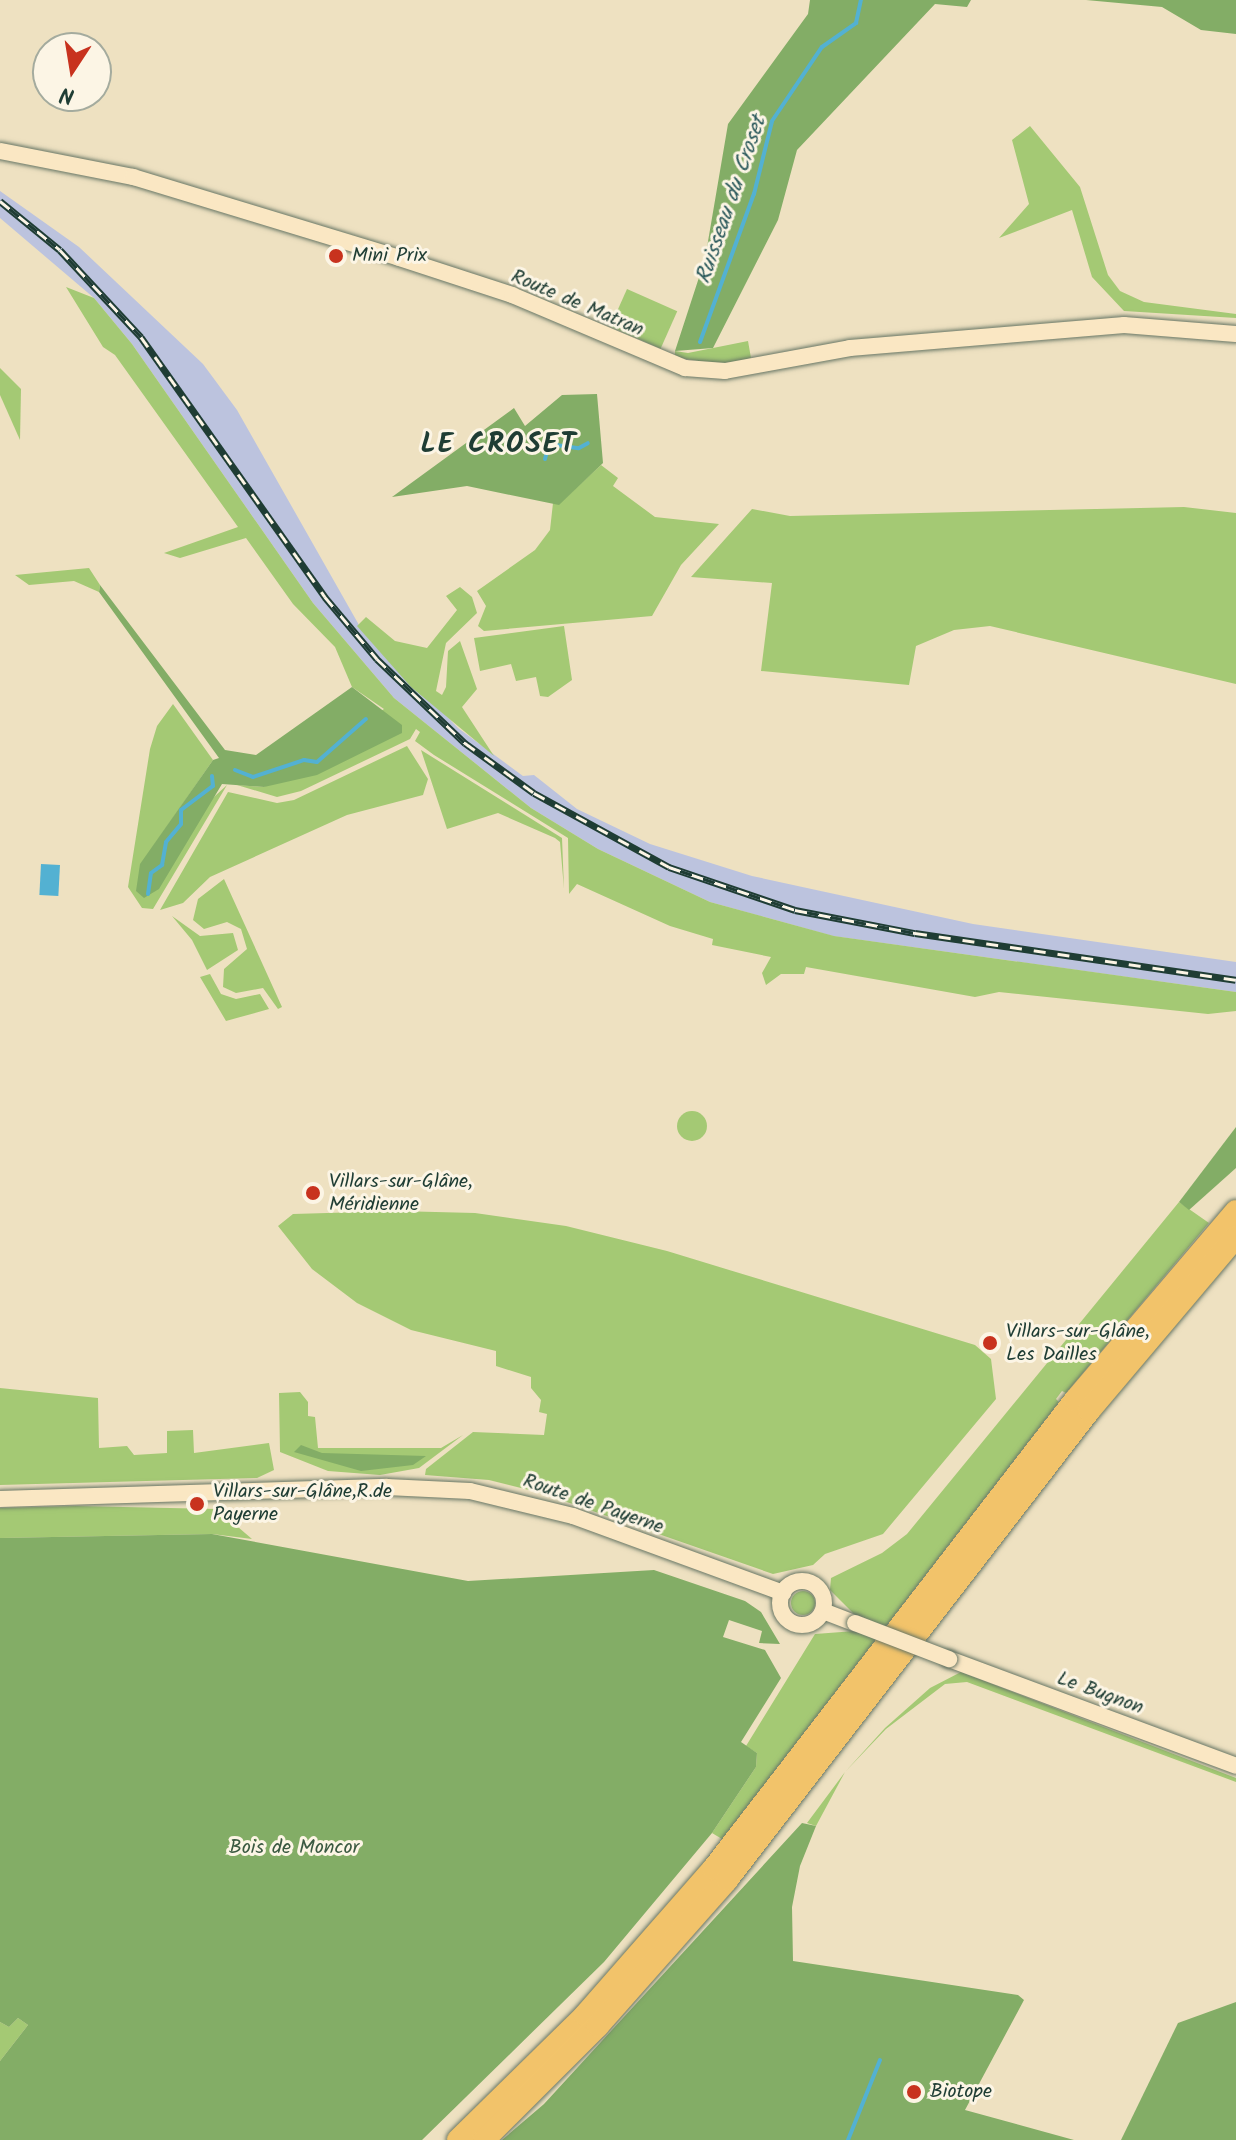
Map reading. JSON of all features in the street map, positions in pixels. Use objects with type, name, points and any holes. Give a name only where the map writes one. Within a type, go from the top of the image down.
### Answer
[{"type":"highway","points":[[458,2140],[577,2023],[713,1869],[1084,1390],[1236,1211]]},
{"type":"highway","points":[[484,2140],[598,2026],[727,1880],[1089,1411],[1236,1237]]},
{"type":"main road","name":"Route de Matran","points":[[0,151],[133,177],[399,258],[512,295],[685,368],[725,371],[908,341],[1153,325],[1236,334]]},
{"type":"main road","name":"Route de Payerne","points":[[0,1499],[455,1489],[565,1513],[783,1593]]},
{"type":"main road","points":[[796,1582],[813,1584],[824,1598],[823,1611],[813,1622],[792,1622],[783,1613],[783,1593],[796,1582]]},
{"type":"main road","name":"Le Bugnon","points":[[823,1611],[1236,1766]]},
{"type":"shaded area","points":[[0,191],[79,247],[203,364],[237,410],[359,625],[458,728],[523,776],[534,775],[577,809],[650,844],[752,876],[973,924],[1236,962],[1236,992],[833,936],[710,902],[598,849],[531,808],[394,698],[313,603],[132,344],[94,298],[0,218]]},
{"type":"green space","points":[[810,0],[971,0],[967,7],[935,4],[797,150],[778,220],[713,348],[675,351],[705,259],[728,124],[808,14]]},
{"type":"green space","points":[[1086,0],[1236,0],[1236,34],[1201,30],[1162,7]]},
{"type":"green space","points":[[1030,126],[1080,187],[1108,275],[1120,291],[1144,302],[1236,314],[1236,318],[1124,311],[1092,277],[1072,210],[999,238],[1029,204],[1012,140]]},
{"type":"green space","points":[[66,287],[94,298],[132,344],[313,603],[394,698],[531,808],[598,849],[710,902],[834,936],[1236,992],[1236,1011],[1208,1014],[999,992],[975,997],[806,967],[804,974],[781,974],[766,985],[762,973],[771,957],[712,945],[713,939],[670,926],[577,884],[569,894],[568,838],[434,755],[415,741],[420,732],[416,729],[410,739],[301,791],[277,797],[237,785],[264,787],[384,709],[352,687],[335,647],[293,604],[246,538],[180,558],[164,553],[238,527],[115,355],[103,347]]},
{"type":"green space","points":[[627,289],[677,311],[661,349],[610,326]]},
{"type":"green space","points":[[748,341],[751,358],[741,361],[715,364],[675,357],[675,351],[688,353]]},
{"type":"green space","points":[[0,368],[21,389],[20,440],[0,395]]},
{"type":"green space","points":[[597,394],[603,463],[559,505],[467,486],[392,497],[514,408],[525,426],[562,395]]},
{"type":"green space","points":[[601,465],[618,478],[613,486],[655,517],[719,524],[681,565],[652,616],[484,631],[478,626],[486,606],[477,591],[535,550],[550,530],[553,503],[559,504]]},
{"type":"green space","points":[[1184,507],[1236,513],[1236,684],[990,626],[954,630],[916,646],[909,685],[761,671],[772,583],[691,577],[752,509],[790,516]]},
{"type":"green space","points":[[89,568],[100,585],[99,592],[74,581],[29,585],[15,575]]},
{"type":"green space","points":[[100,585],[225,750],[256,755],[352,687],[402,725],[402,733],[317,775],[264,787],[222,784],[159,889],[144,898],[136,891],[140,864],[213,760],[219,758],[99,592]]},
{"type":"green space","points":[[460,587],[472,597],[477,613],[446,643],[436,691],[442,695],[446,687],[448,651],[460,641],[477,689],[462,707],[494,756],[411,687],[357,626],[366,617],[395,641],[427,648],[457,610],[446,596]]},
{"type":"green space","points":[[564,626],[572,680],[548,697],[540,696],[536,677],[516,681],[511,664],[480,671],[474,638]]},
{"type":"green space","points":[[173,704],[213,760],[141,864],[227,785],[153,909],[142,908],[128,887],[150,749],[157,726]]},
{"type":"green space","points":[[407,746],[428,779],[423,795],[347,815],[210,877],[183,903],[160,910],[228,792],[277,803],[294,800]]},
{"type":"green space","points":[[421,750],[562,838],[564,889],[560,842],[555,838],[498,813],[447,829]]},
{"type":"green space","points":[[224,879],[282,1007],[278,1009],[263,988],[236,993],[223,987],[224,969],[247,949],[241,929],[227,922],[204,929],[193,920],[198,899]]},
{"type":"green space","points":[[172,916],[200,936],[233,933],[238,950],[207,970],[192,940]]},
{"type":"green space","points":[[210,974],[221,994],[236,999],[260,994],[269,1009],[226,1021],[200,977]]},
{"type":"green space","points":[[692,1111],[703,1115],[707,1126],[703,1137],[692,1141],[681,1137],[677,1126],[681,1115]]},
{"type":"green space","points":[[1236,1127],[1236,1168],[1189,1210],[1179,1202]]},
{"type":"green space","points":[[1179,1202],[1209,1223],[1066,1393],[1062,1391],[1056,1399],[1059,1402],[722,1839],[712,1833],[756,1767],[757,1753],[746,1746],[815,1634],[855,1631],[854,1614],[830,1590],[831,1578],[882,1553],[907,1534]]},
{"type":"green space","points":[[396,1211],[475,1213],[566,1226],[667,1251],[975,1345],[991,1359],[996,1399],[883,1534],[825,1554],[813,1565],[773,1574],[541,1493],[489,1480],[425,1475],[426,1469],[473,1432],[544,1435],[547,1414],[539,1412],[541,1400],[531,1388],[531,1377],[496,1366],[496,1351],[411,1330],[357,1303],[312,1269],[278,1226],[293,1214]]},
{"type":"green space","points":[[0,1388],[98,1398],[99,1448],[127,1446],[134,1455],[167,1453],[167,1431],[193,1430],[194,1453],[269,1443],[274,1470],[257,1478],[0,1485]]},
{"type":"green space","points":[[300,1392],[308,1402],[308,1416],[315,1417],[318,1448],[441,1448],[463,1435],[419,1468],[380,1475],[328,1471],[280,1452],[279,1393]]},
{"type":"green space","points":[[301,1445],[322,1453],[426,1456],[413,1465],[361,1471],[294,1452]]},
{"type":"green space","points":[[0,1508],[217,1509],[252,1539],[212,1534],[0,1538]]},
{"type":"green space","name":"Bois de Moncor","points":[[212,1534],[468,1581],[654,1570],[745,1601],[761,1612],[780,1644],[759,1643],[762,1631],[729,1620],[723,1637],[765,1650],[781,1678],[741,1742],[757,1753],[756,1767],[712,1833],[604,1962],[422,2140],[0,2140],[0,2061],[28,2025],[18,2018],[9,2027],[0,2022],[0,1538]]},
{"type":"green space","points":[[803,1591],[812,1594],[815,1603],[812,1612],[803,1615],[794,1612],[791,1603],[794,1594]]},
{"type":"green space","points":[[961,1672],[1236,1778],[1236,1782],[967,1682],[945,1684],[886,1729],[845,1772],[885,1728],[930,1688]]},
{"type":"green space","points":[[845,1772],[816,1826],[807,1823]]},
{"type":"green space","points":[[802,1823],[816,1826],[800,1866],[792,1907],[793,1961],[1018,1995],[1024,2000],[965,2110],[1074,2140],[502,2140],[544,2104]]},
{"type":"green space","points":[[1236,2002],[1236,2140],[1121,2140],[1178,2023]]},
{"type":"green space","points":[[18,2018],[28,2025],[0,2061],[0,2022],[9,2027]]},
{"type":"water","points":[[41,864],[60,865],[58,896],[39,895]]},
{"type":"waterway","name":"Ruisseau du Croset","points":[[700,342],[754,194],[772,121],[822,47],[856,23],[861,0]]},
{"type":"waterway","name":"Ruisseau du Croset","points":[[545,459],[549,444],[579,448],[588,443]]},
{"type":"waterway","name":"Ruisseau du Croset","points":[[235,770],[253,777],[304,760],[317,762],[366,719]]},
{"type":"waterway","name":"Ruisseau du Croset","points":[[148,894],[151,873],[162,865],[166,842],[181,824],[181,810],[213,786],[212,776]]},
{"type":"waterway","points":[[848,2140],[880,2060]]},
{"type":"railway","points":[[0,201],[60,250],[141,337],[325,597],[377,659],[465,743],[534,793],[669,867],[795,910],[915,933],[1236,980]]},
{"type":"place","name":"Mini Prix","points":[[336,256]]},
{"type":"place","name":"Villars-sur-Glâne, Méridienne","points":[[313,1193]]},
{"type":"place","name":"Villars-sur-Glâne, Les Dailles","points":[[990,1343]]},
{"type":"place","name":"Villars-sur-Glâne,R.de Payerne","points":[[197,1504]]},
{"type":"place","name":"Biotope","points":[[914,2092]]},
{"type":"district","name":"LE CROSET","points":[[499,445]]}]
